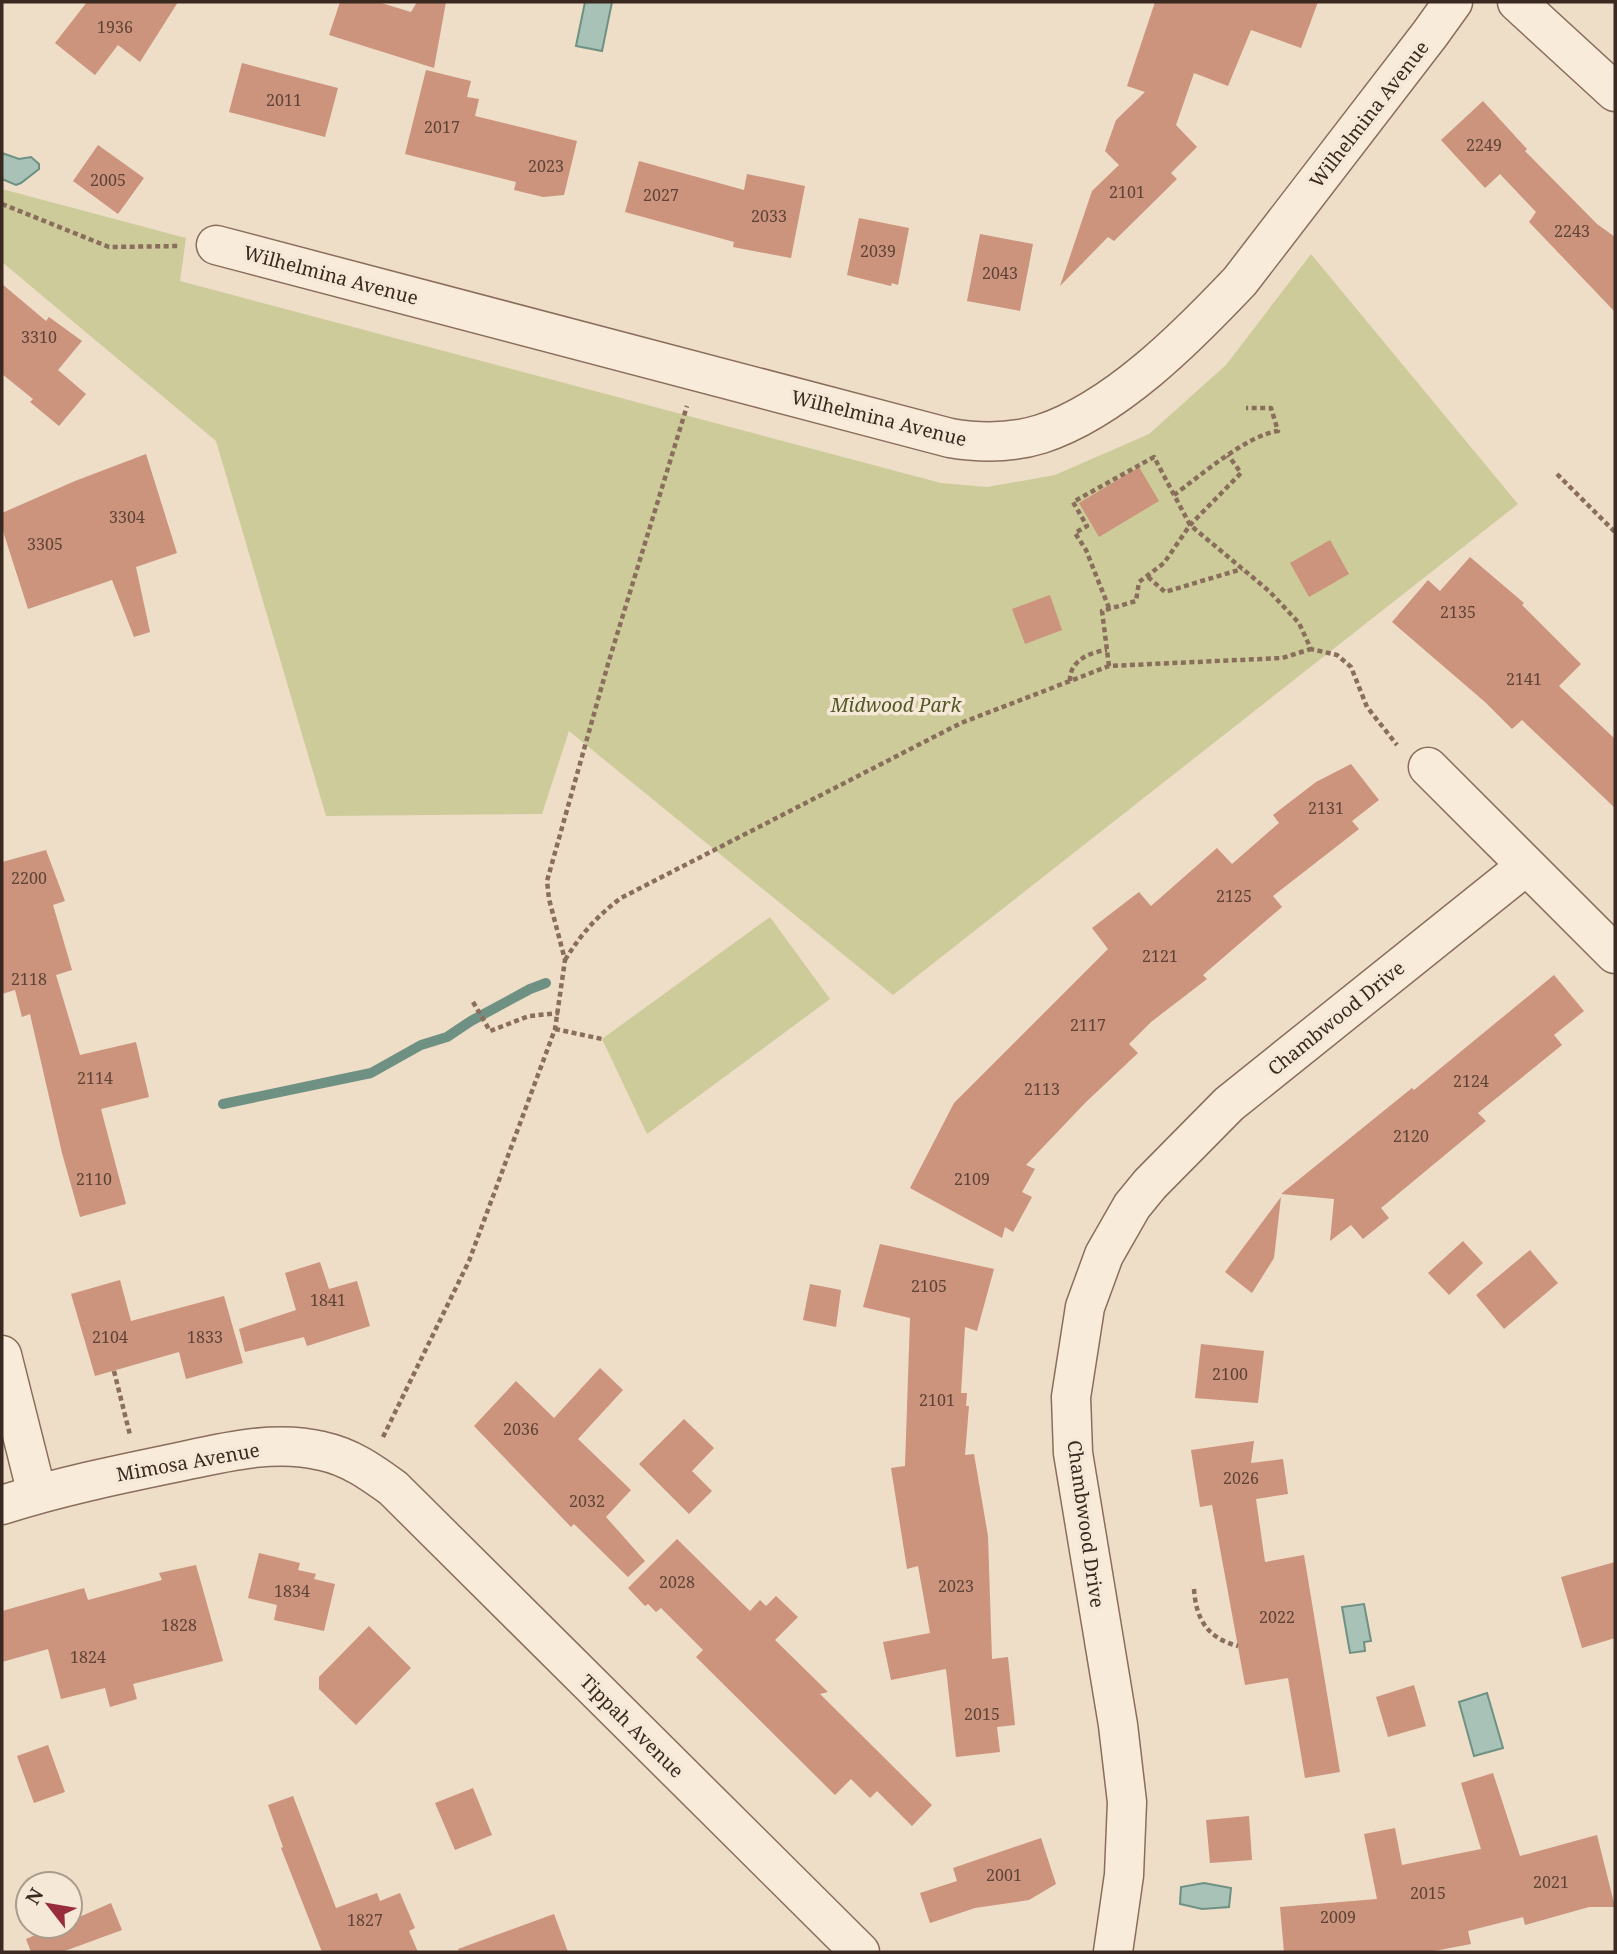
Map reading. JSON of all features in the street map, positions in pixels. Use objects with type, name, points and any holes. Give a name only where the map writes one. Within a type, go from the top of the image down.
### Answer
[{"type":"street","name":"Wilhelmina Avenue","points":[[216,245],[925,432],[972,442],[1018,439],[1041,434],[1084,416],[1143,373],[1209,314],[1240,281],[1453,2]]},
{"type":"street","points":[[1517,2],[1615,92]]},
{"type":"street","points":[[1428,767],[1615,954]]},
{"type":"street","name":"Chambwood Drive","points":[[1113,1952],[1124,1875],[1127,1802],[1118,1725],[1073,1453],[1072,1397],[1085,1307],[1104,1255],[1132,1206],[1150,1184],[1229,1104],[1526,866]]},
{"type":"street","points":[[2,1355],[19,1500]]},
{"type":"street","name":"Mimosa Avenue","points":[[19,1500],[138,1470],[235,1451],[282,1447],[322,1451],[367,1469],[404,1500]]},
{"type":"street","name":"Tippah Avenue","points":[[404,1500],[860,1952]]},
{"type":"path","points":[[2,204],[109,247],[216,245]]},
{"type":"path","points":[[367,1469],[470,1261],[555,1028],[565,960],[547,881],[608,664],[698,372]]},
{"type":"path","points":[[1174,495],[1228,455],[1271,432],[1278,431],[1271,408],[1246,408]]},
{"type":"path","points":[[1109,666],[1102,611],[1136,601],[1139,582],[1164,563],[1190,525],[1241,472],[1228,455]]},
{"type":"path","points":[[1108,608],[1086,550],[1075,533],[1087,526],[1073,502],[1154,457],[1190,525],[1269,591],[1299,623],[1311,649]]},
{"type":"path","points":[[1557,474],[1615,532]]},
{"type":"path","points":[[1148,577],[1166,592],[1242,569]]},
{"type":"path","points":[[565,960],[579,937],[598,915],[621,898],[961,723],[1109,666],[1282,658],[1311,649],[1337,655],[1352,667],[1367,707],[1410,761],[1428,767]]},
{"type":"path","points":[[1070,681],[1070,674],[1083,657],[1107,650]]},
{"type":"path","points":[[473,1002],[491,1031],[529,1016],[559,1013]]},
{"type":"path","points":[[555,1028],[602,1039]]},
{"type":"path","points":[[114,1371],[138,1470]]},
{"type":"path","points":[[1194,1589],[1199,1619],[1210,1633],[1238,1646]]},
{"type":"green space","name":"Midwood Park","points":[[2,189],[186,238],[180,281],[941,483],[987,487],[1055,475],[1149,434],[1226,365],[1311,254],[1518,504],[893,995],[569,731],[542,814],[326,816],[216,441],[2,262]]},
{"type":"green space","points":[[770,917],[830,999],[647,1134],[602,1039]]},
{"type":"shaded area","points":[[585,2],[612,2],[602,51],[576,46]]},
{"type":"shaded area","points":[[2,153],[19,159],[31,157],[39,164],[39,169],[16,185],[2,179]]},
{"type":"shaded area","points":[[1364,1604],[1371,1641],[1364,1642],[1365,1651],[1350,1653],[1342,1607]]},
{"type":"shaded area","points":[[1487,1693],[1503,1748],[1474,1756],[1459,1702]]},
{"type":"shaded area","points":[[1204,1883],[1231,1888],[1229,1907],[1202,1909],[1180,1904],[1181,1887]]},
{"type":"building","points":[[87,2],[178,2],[140,62],[118,45],[95,75],[55,43]]},
{"type":"building","points":[[340,2],[378,2],[411,12],[417,2],[446,2],[434,68],[329,35]]},
{"type":"building","points":[[1155,2],[1318,2],[1301,48],[1251,30],[1228,86],[1194,73],[1176,125],[1197,147],[1171,173],[1177,179],[1114,241],[1108,237],[1060,286],[1092,191],[1119,165],[1105,151],[1116,120],[1145,92],[1127,86]]},
{"type":"building","points":[[242,63],[338,88],[325,137],[229,112]]},
{"type":"building","points":[[426,70],[471,81],[467,97],[479,99],[475,116],[577,141],[564,195],[543,197],[514,190],[516,182],[405,154]]},
{"type":"building","points":[[1483,101],[1527,149],[1525,151],[1597,224],[1615,237],[1615,312],[1529,222],[1536,212],[1500,174],[1485,188],[1441,140]]},
{"type":"building","points":[[98,145],[144,178],[118,214],[73,181]]},
{"type":"building","points":[[639,161],[744,190],[747,174],[805,186],[791,258],[733,247],[734,242],[625,212]]},
{"type":"building","points":[[859,218],[909,228],[898,285],[892,283],[891,286],[847,275]]},
{"type":"building","points":[[980,234],[1033,244],[1020,311],[967,301]]},
{"type":"building","points":[[2,284],[46,321],[49,317],[82,341],[58,370],[86,394],[59,426],[30,402],[33,399],[2,374]]},
{"type":"building","points":[[146,454],[177,553],[136,567],[150,632],[134,637],[112,580],[28,609],[2,528],[2,513]]},
{"type":"building","points":[[1139,467],[1159,501],[1099,537],[1079,503]]},
{"type":"building","points":[[1330,540],[1349,574],[1309,597],[1290,563]]},
{"type":"building","points":[[1470,557],[1524,603],[1522,605],[1581,664],[1559,686],[1615,739],[1615,808],[1522,720],[1512,729],[1485,702],[1392,622],[1428,580],[1440,591]]},
{"type":"building","points":[[1050,595],[1062,630],[1025,644],[1012,609]]},
{"type":"building","points":[[1351,764],[1379,800],[1352,821],[1359,829],[1273,896],[1282,907],[1203,975],[1207,979],[1151,1022],[1129,1044],[1138,1053],[1085,1103],[1026,1165],[1035,1169],[1022,1192],[1032,1197],[1013,1232],[1005,1227],[1002,1238],[910,1188],[954,1103],[1108,949],[1092,928],[1139,892],[1151,906],[1217,848],[1232,864],[1279,823],[1273,815],[1316,782]]},
{"type":"building","points":[[46,850],[65,901],[53,905],[72,970],[56,975],[80,1055],[136,1042],[149,1097],[101,1109],[126,1204],[80,1217],[62,1153],[30,1014],[22,1017],[15,990],[2,994],[2,862]]},
{"type":"building","points":[[1554,975],[1584,1011],[1554,1035],[1562,1045],[1478,1113],[1486,1121],[1381,1208],[1389,1218],[1363,1239],[1351,1225],[1330,1241],[1334,1199],[1281,1194],[1412,1088],[1414,1090]]},
{"type":"building","points":[[1281,1197],[1274,1258],[1252,1293],[1225,1272]]},
{"type":"building","points":[[1463,1241],[1483,1263],[1449,1295],[1428,1273]]},
{"type":"building","points":[[880,1244],[994,1269],[977,1331],[965,1327],[961,1393],[967,1393],[966,1406],[969,1406],[965,1455],[974,1454],[988,1536],[992,1659],[1008,1657],[1015,1725],[997,1727],[1000,1752],[956,1757],[946,1669],[891,1680],[883,1642],[930,1633],[918,1566],[907,1569],[891,1468],[905,1466],[910,1318],[863,1307]]},
{"type":"building","points":[[1530,1250],[1558,1283],[1504,1329],[1476,1295]]},
{"type":"building","points":[[320,1262],[329,1289],[357,1281],[370,1326],[307,1346],[304,1337],[245,1352],[239,1329],[296,1310],[285,1273]]},
{"type":"building","points":[[120,1280],[131,1321],[224,1296],[243,1363],[186,1379],[179,1352],[95,1376],[71,1294]]},
{"type":"building","points":[[810,1284],[841,1290],[836,1327],[803,1320]]},
{"type":"building","points":[[1201,1344],[1264,1351],[1258,1403],[1195,1398]]},
{"type":"building","points":[[600,1368],[623,1390],[578,1439],[631,1490],[606,1517],[645,1561],[628,1577],[574,1524],[571,1527],[474,1426],[516,1381],[554,1418]]},
{"type":"building","points":[[684,1419],[714,1448],[692,1471],[712,1491],[689,1514],[639,1464]]},
{"type":"building","points":[[1254,1441],[1251,1463],[1283,1459],[1288,1494],[1256,1499],[1265,1562],[1304,1555],[1340,1772],[1305,1778],[1288,1678],[1245,1685],[1212,1505],[1200,1507],[1191,1450]]},
{"type":"building","points":[[677,1539],[750,1611],[760,1600],[766,1606],[776,1596],[798,1617],[775,1640],[828,1692],[820,1694],[932,1805],[912,1826],[877,1791],[870,1798],[851,1779],[835,1795],[696,1657],[703,1650],[661,1608],[656,1612],[648,1604],[645,1606],[628,1588]]},
{"type":"building","points":[[259,1553],[300,1563],[298,1570],[316,1574],[314,1579],[335,1584],[324,1631],[274,1620],[277,1605],[248,1598]]},
{"type":"building","points":[[1615,1562],[1615,1638],[1582,1648],[1561,1577]]},
{"type":"building","points":[[196,1565],[223,1661],[133,1684],[137,1699],[110,1707],[105,1688],[61,1699],[48,1649],[2,1662],[2,1611],[84,1588],[88,1600],[162,1580],[159,1573]]},
{"type":"building","points":[[369,1626],[411,1668],[356,1725],[319,1689],[319,1677]]},
{"type":"building","points":[[1414,1685],[1426,1726],[1388,1737],[1376,1697]]},
{"type":"building","points":[[48,1745],[65,1792],[34,1803],[17,1756]]},
{"type":"building","points":[[1493,1773],[1520,1856],[1597,1835],[1615,1907],[1589,1907],[1525,1925],[1523,1917],[1468,1931],[1471,1944],[1429,1952],[1284,1952],[1280,1907],[1377,1899],[1364,1834],[1395,1828],[1402,1865],[1481,1849],[1461,1783]]},
{"type":"building","points":[[473,1788],[492,1835],[455,1850],[435,1803]]},
{"type":"building","points":[[293,1796],[336,1908],[377,1893],[380,1901],[400,1893],[415,1928],[409,1931],[418,1952],[322,1952],[281,1848],[283,1847],[268,1805]]},
{"type":"building","points":[[1249,1816],[1252,1860],[1210,1863],[1206,1820]]},
{"type":"building","points":[[1041,1838],[1056,1884],[1029,1900],[975,1908],[930,1923],[920,1893],[957,1881],[953,1868]]},
{"type":"building","points":[[111,1903],[122,1930],[62,1952],[31,1952],[26,1940],[84,1940],[84,1915]]},
{"type":"building","points":[[554,1914],[568,1952],[459,1952],[458,1949]]},
{"type":"waterway","points":[[223,1104],[371,1073],[421,1045],[447,1037],[471,1021],[546,983]]}]
